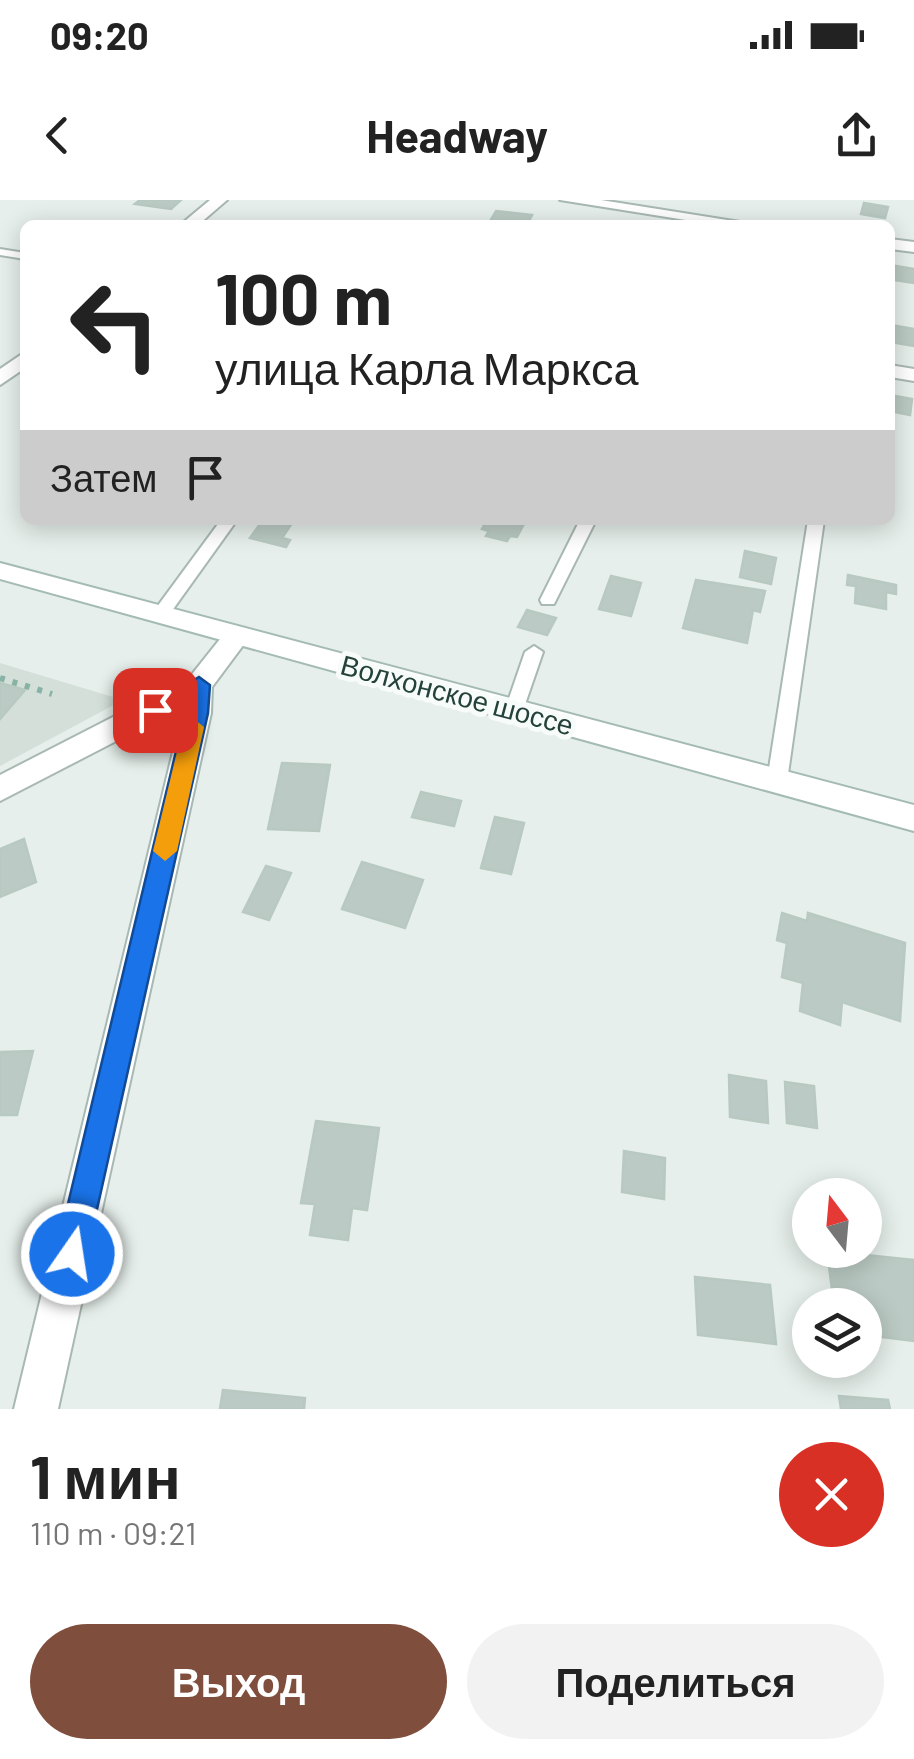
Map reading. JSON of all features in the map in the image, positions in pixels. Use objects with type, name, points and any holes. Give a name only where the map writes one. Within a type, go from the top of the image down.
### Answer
[{"type":"street","points":[[194,220],[219,200]]},
{"type":"street","points":[[568,200],[714,220]]},
{"type":"street","points":[[0,379],[20,362]]},
{"type":"street","name":"Волхонское шоссе","points":[[0,572],[914,818]]},
{"type":"street","points":[[0,789],[199,685],[237,636]]},
{"type":"street","points":[[36,1409],[197,713],[199,685]]},
{"type":"lane","points":[[160,615],[224,525]]},
{"type":"lane","points":[[548,600],[586,525]]},
{"type":"lane","points":[[776,780],[815,525]]},
{"type":"lane","points":[[514,710],[534,652]]},
{"type":"path","points":[[0,678],[52,694]]},
{"type":"shaded area","points":[[0,663],[123,700],[0,766]]},
{"type":"building","points":[[140,200],[181,200],[171,209],[135,204]]},
{"type":"building","points":[[864,203],[888,207],[885,218],[861,214]]},
{"type":"building","points":[[496,211],[532,215],[530,220],[491,220]]},
{"type":"building","points":[[896,266],[914,269],[914,283],[895,280]]},
{"type":"building","points":[[895,326],[914,329],[914,346],[895,343]]},
{"type":"building","points":[[895,396],[912,399],[910,415],[895,412]]},
{"type":"building","points":[[259,525],[291,525],[282,538],[290,540],[286,547],[250,538]]},
{"type":"building","points":[[484,525],[523,525],[517,537],[510,536],[507,541],[486,536],[489,531],[482,529]]},
{"type":"building","points":[[745,551],[776,558],[771,584],[740,577]]},
{"type":"building","points":[[848,575],[896,585],[896,594],[886,592],[886,609],[855,603],[856,586],[847,585]]},
{"type":"building","points":[[611,576],[641,583],[631,616],[599,609]]},
{"type":"building","points":[[696,580],[765,591],[760,612],[753,610],[747,643],[683,628]]},
{"type":"building","points":[[527,610],[556,618],[547,635],[518,627]]},
{"type":"building","points":[[0,683],[25,690],[0,719]]},
{"type":"building","points":[[282,763],[330,765],[319,831],[268,829]]},
{"type":"building","points":[[421,792],[461,801],[454,826],[412,817]]},
{"type":"building","points":[[495,817],[524,823],[511,874],[481,868]]},
{"type":"building","points":[[24,839],[36,882],[0,897],[0,849]]},
{"type":"building","points":[[362,862],[423,880],[405,928],[342,909]]},
{"type":"building","points":[[266,866],[291,873],[269,920],[243,912]]},
{"type":"building","points":[[782,913],[807,921],[808,913],[905,943],[900,1021],[842,1002],[840,1025],[800,1011],[803,983],[782,977],[787,943],[777,940]]},
{"type":"building","points":[[33,1051],[17,1115],[0,1115],[0,1052]]},
{"type":"building","points":[[729,1075],[766,1081],[768,1123],[730,1117]]},
{"type":"building","points":[[785,1082],[814,1086],[817,1128],[787,1123]]},
{"type":"building","points":[[316,1121],[379,1128],[367,1210],[352,1208],[348,1240],[310,1235],[315,1204],[301,1203]]},
{"type":"building","points":[[624,1151],[665,1158],[664,1199],[622,1192]]},
{"type":"building","points":[[882,1257],[914,1260],[914,1341],[882,1337],[882,1288],[832,1288],[829,1268],[882,1268]]},
{"type":"building","points":[[695,1277],[770,1285],[776,1344],[698,1335]]},
{"type":"building","points":[[223,1390],[305,1398],[304,1409],[220,1409]]},
{"type":"building","points":[[839,1396],[888,1400],[890,1409],[841,1409]]},
{"type":"slow traffic","points":[[165,851],[194,727]]},
{"type":"route","points":[[72,1254],[197,713],[199,685],[155,710]]}]
